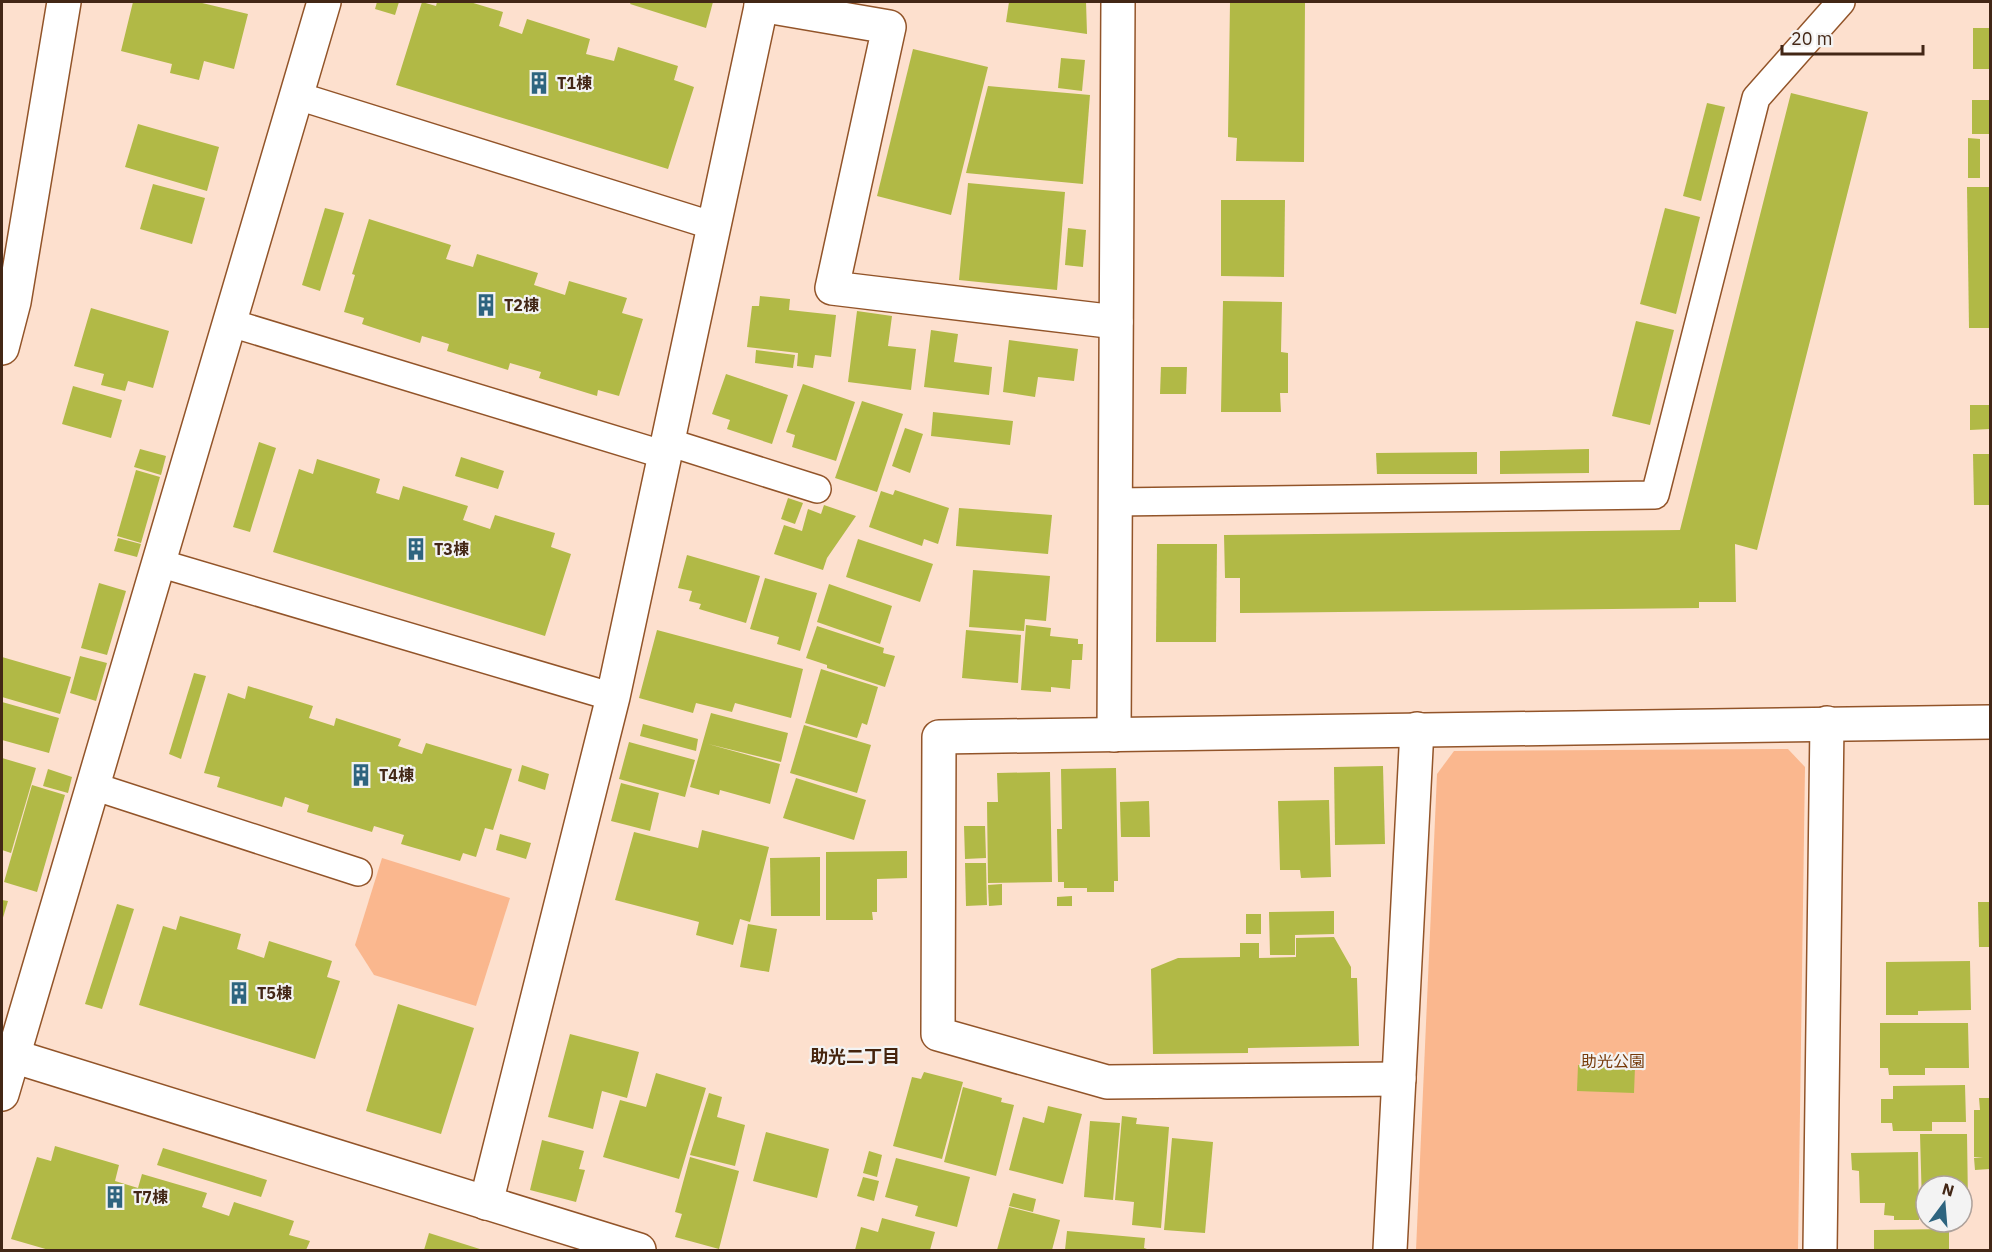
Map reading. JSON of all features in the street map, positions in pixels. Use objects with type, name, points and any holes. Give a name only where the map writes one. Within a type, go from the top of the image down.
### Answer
[{"type":"street","points":[[2,348],[14,302],[64,2]]},
{"type":"street","points":[[2,1094],[324,2]]},
{"type":"street","points":[[1114,735],[1118,2]]},
{"type":"street","points":[[486,1203],[613,697],[761,3],[889,27],[832,288],[1116,322]]},
{"type":"street","points":[[1399,1079],[1107,1082],[938,1034],[939,737],[1990,722]]},
{"type":"street","points":[[1820,1251],[1827,723]]},
{"type":"street","points":[[1390,1251],[1417,729]]},
{"type":"street","points":[[13,1056],[639,1251]]},
{"type":"lane","points":[[1115,502],[1655,495],[1756,98],[1841,2]]},
{"type":"lane","points":[[298,96],[714,226]]},
{"type":"lane","points":[[231,323],[667,449],[817,489]]},
{"type":"lane","points":[[159,563],[613,697]]},
{"type":"lane","points":[[93,786],[358,872]]},
{"type":"green space","name":"助光公園","points":[[1788,749],[1805,767],[1798,1250],[1416,1250],[1437,774],[1454,751]]},
{"type":"green space","points":[[382,858],[510,898],[476,1006],[374,975],[355,945]]},
{"type":"building","points":[[133,2],[198,2],[248,14],[234,69],[204,61],[199,80],[170,73],[172,64],[121,51]]},
{"type":"building","points":[[377,2],[399,2],[395,15],[375,9]]},
{"type":"building","name":"T1棟","points":[[422,2],[436,6],[437,2],[470,2],[503,12],[499,26],[522,34],[527,19],[590,39],[586,54],[614,61],[618,47],[678,66],[674,80],[694,87],[668,169],[396,85]]},
{"type":"building","points":[[631,2],[713,2],[706,28],[630,4]]},
{"type":"building","points":[[1009,2],[1086,2],[1087,34],[1006,22]]},
{"type":"building","points":[[1230,2],[1305,2],[1304,162],[1236,161],[1237,138],[1228,137]]},
{"type":"building","points":[[1973,28],[1990,28],[1990,69],[1973,69]]},
{"type":"building","points":[[913,49],[988,67],[951,215],[877,196]]},
{"type":"building","points":[[1061,58],[1085,60],[1082,91],[1058,88]]},
{"type":"building","points":[[988,86],[1090,95],[1083,184],[966,173]]},
{"type":"building","points":[[1791,93],[1868,112],[1757,550],[1735,544],[1736,602],[1699,602],[1699,608],[1240,613],[1240,578],[1225,578],[1224,535],[1680,530]]},
{"type":"building","points":[[1972,100],[1990,100],[1990,134],[1972,134]]},
{"type":"building","points":[[1707,103],[1725,107],[1701,201],[1683,196]]},
{"type":"building","points":[[138,124],[219,147],[207,191],[125,167]]},
{"type":"building","points":[[1968,138],[1980,139],[1980,178],[1968,178]]},
{"type":"building","points":[[968,183],[1065,192],[1057,290],[959,280]]},
{"type":"building","points":[[153,184],[205,198],[192,244],[140,229]]},
{"type":"building","points":[[1967,187],[1990,187],[1990,328],[1969,328]]},
{"type":"building","points":[[1221,200],[1285,200],[1284,277],[1221,276]]},
{"type":"building","points":[[325,208],[344,213],[320,291],[302,285]]},
{"type":"building","points":[[1665,208],[1700,217],[1676,314],[1640,304]]},
{"type":"building","name":"T2棟","points":[[369,219],[451,245],[446,259],[473,267],[477,254],[538,273],[534,285],[565,295],[569,281],[627,298],[622,313],[643,319],[619,396],[598,390],[597,396],[539,378],[541,372],[510,363],[508,370],[447,351],[449,344],[422,336],[420,343],[362,324],[364,318],[344,312],[355,275],[352,274]]},
{"type":"building","points":[[1068,228],[1086,230],[1083,267],[1065,265]]},
{"type":"building","points":[[760,296],[790,299],[789,310],[836,315],[831,357],[815,355],[813,368],[797,366],[798,353],[747,347],[752,306],[759,306]]},
{"type":"building","points":[[1223,301],[1282,302],[1281,352],[1288,353],[1288,393],[1280,393],[1281,412],[1221,412]]},
{"type":"building","points":[[91,308],[169,331],[153,388],[128,381],[125,391],[101,385],[104,374],[74,366]]},
{"type":"building","points":[[857,311],[892,316],[888,346],[916,349],[911,390],[848,382]]},
{"type":"building","points":[[1636,321],[1674,330],[1650,425],[1612,416]]},
{"type":"building","points":[[931,330],[958,334],[954,362],[992,367],[989,395],[924,387]]},
{"type":"building","points":[[1009,340],[1078,349],[1074,381],[1038,377],[1035,397],[1003,392]]},
{"type":"building","points":[[756,350],[795,355],[793,368],[755,363]]},
{"type":"building","points":[[1161,367],[1187,367],[1186,394],[1160,394]]},
{"type":"building","points":[[726,374],[788,395],[772,444],[727,429],[730,420],[712,414]]},
{"type":"building","points":[[803,384],[855,402],[836,461],[792,447],[795,435],[786,432]]},
{"type":"building","points":[[73,386],[122,400],[111,438],[62,424]]},
{"type":"building","points":[[862,401],[903,414],[877,492],[835,478]]},
{"type":"building","points":[[1970,405],[1990,405],[1990,429],[1970,430]]},
{"type":"building","points":[[933,412],[1013,421],[1010,445],[931,436]]},
{"type":"building","points":[[905,428],[923,434],[910,473],[892,466]]},
{"type":"building","points":[[259,442],[276,448],[250,532],[233,527]]},
{"type":"building","points":[[140,449],[166,456],[161,475],[134,467]]},
{"type":"building","points":[[1589,449],[1589,473],[1500,474],[1500,451]]},
{"type":"building","points":[[1477,452],[1477,474],[1377,474],[1376,453]]},
{"type":"building","points":[[1973,454],[1990,454],[1990,505],[1974,505]]},
{"type":"building","points":[[461,457],[504,471],[498,489],[455,476]]},
{"type":"building","name":"T3棟","points":[[317,459],[380,479],[376,493],[399,500],[403,486],[468,506],[463,520],[490,529],[495,515],[555,533],[551,547],[571,554],[545,636],[273,552],[299,469],[313,474]]},
{"type":"building","points":[[136,470],[160,477],[141,543],[117,536]]},
{"type":"building","points":[[895,490],[949,508],[938,544],[924,539],[922,546],[869,527],[881,491],[893,495]]},
{"type":"building","points":[[788,498],[803,503],[795,524],[781,519]]},
{"type":"building","points":[[824,505],[856,516],[827,558],[823,570],[774,554],[784,525],[802,531],[808,509],[821,514]]},
{"type":"building","points":[[959,508],[1052,515],[1048,554],[956,546]]},
{"type":"building","points":[[118,538],[141,544],[137,557],[114,551]]},
{"type":"building","points":[[858,539],[933,564],[920,602],[846,577]]},
{"type":"building","points":[[1157,544],[1217,544],[1216,642],[1156,642]]},
{"type":"building","points":[[687,555],[760,576],[746,623],[699,609],[701,604],[689,601],[692,591],[678,588]]},
{"type":"building","points":[[973,570],[1050,576],[1046,621],[1025,619],[1024,631],[969,627]]},
{"type":"building","points":[[765,578],[817,593],[800,651],[777,644],[779,637],[750,629]]},
{"type":"building","points":[[99,583],[126,591],[107,655],[81,648]]},
{"type":"building","points":[[829,584],[892,606],[880,644],[817,622]]},
{"type":"building","points":[[1026,625],[1051,628],[1050,636],[1078,639],[1078,644],[1083,644],[1082,660],[1072,660],[1070,689],[1051,687],[1051,692],[1021,690]]},
{"type":"building","points":[[817,626],[884,648],[883,653],[895,656],[885,687],[827,668],[827,665],[806,658]]},
{"type":"building","points":[[657,630],[803,669],[791,718],[735,703],[732,712],[696,703],[693,713],[639,698]]},
{"type":"building","points":[[966,630],[1021,635],[1018,683],[962,678]]},
{"type":"building","points":[[80,656],[107,663],[96,701],[70,693]]},
{"type":"building","points":[[2,657],[71,677],[60,714],[2,697]]},
{"type":"building","points":[[821,669],[878,687],[867,725],[862,723],[857,738],[805,723]]},
{"type":"building","points":[[194,673],[206,676],[181,759],[169,754]]},
{"type":"building","name":"T4棟","points":[[248,686],[313,706],[309,718],[334,726],[336,718],[401,739],[398,746],[422,754],[426,743],[512,769],[493,830],[485,828],[476,857],[463,853],[460,861],[401,844],[404,835],[374,826],[372,832],[307,812],[309,805],[285,797],[282,807],[217,787],[220,777],[204,773],[228,693],[245,699]]},
{"type":"building","points":[[2,702],[59,718],[49,753],[2,740]]},
{"type":"building","points":[[711,713],[788,733],[781,762],[708,744],[780,764],[770,804],[720,790],[719,795],[690,787]]},
{"type":"building","points":[[643,724],[698,739],[696,751],[640,736]]},
{"type":"building","points":[[804,725],[871,745],[857,793],[790,773]]},
{"type":"building","points":[[629,742],[695,760],[685,797],[619,779]]},
{"type":"building","points":[[2,758],[36,768],[11,853],[2,850]]},
{"type":"building","points":[[522,765],[549,774],[545,790],[518,781]]},
{"type":"building","points":[[1383,766],[1385,844],[1335,845],[1334,767]]},
{"type":"building","points":[[1116,768],[1118,881],[1114,881],[1114,892],[1087,892],[1087,888],[1064,888],[1064,882],[1058,882],[1057,829],[1062,829],[1061,769]]},
{"type":"building","points":[[48,769],[72,777],[68,793],[43,786]]},
{"type":"building","points":[[1050,772],[1052,882],[988,883],[987,802],[998,802],[997,773]]},
{"type":"building","points":[[796,778],[866,800],[854,840],[783,818]]},
{"type":"building","points":[[621,783],[659,793],[650,831],[611,821]]},
{"type":"building","points":[[32,785],[65,795],[37,892],[4,882]]},
{"type":"building","points":[[1329,800],[1331,877],[1301,878],[1300,870],[1280,870],[1278,801]]},
{"type":"building","points":[[1149,801],[1150,837],[1121,837],[1120,802]]},
{"type":"building","points":[[964,826],[985,826],[986,858],[965,859]]},
{"type":"building","points":[[702,830],[769,847],[750,922],[740,919],[733,945],[696,935],[699,922],[615,900],[634,832],[698,848]]},
{"type":"building","points":[[500,834],[531,843],[526,859],[496,850]]},
{"type":"building","points":[[907,851],[907,878],[877,879],[877,912],[872,912],[873,920],[826,920],[826,852]]},
{"type":"building","points":[[820,857],[820,916],[771,916],[770,858]]},
{"type":"building","points":[[965,863],[986,863],[987,905],[966,906]]},
{"type":"building","points":[[1002,884],[1002,905],[989,906],[988,885]]},
{"type":"building","points":[[1072,896],[1072,906],[1057,906],[1057,897]]},
{"type":"building","points":[[2,900],[8,901],[2,921]]},
{"type":"building","points":[[1978,902],[1990,902],[1990,947],[1979,947]]},
{"type":"building","points":[[117,904],[134,909],[102,1009],[85,1004]]},
{"type":"building","points":[[1334,911],[1334,934],[1295,935],[1295,955],[1270,955],[1269,912]]},
{"type":"building","points":[[1246,914],[1261,914],[1261,934],[1246,934]]},
{"type":"building","name":"T5棟","points":[[180,916],[241,934],[237,949],[264,958],[269,941],[332,961],[327,977],[340,981],[315,1059],[139,1005],[163,926],[176,930]]},
{"type":"building","points":[[748,924],[777,929],[769,972],[740,967]]},
{"type":"building","points":[[1334,937],[1351,967],[1351,978],[1357,978],[1359,1046],[1248,1048],[1248,1053],[1153,1054],[1151,969],[1178,958],[1240,957],[1240,943],[1259,943],[1259,958],[1296,957],[1296,938]]},
{"type":"building","points":[[1970,961],[1971,1010],[1918,1011],[1918,1015],[1886,1015],[1886,962]]},
{"type":"building","points":[[398,1004],[474,1028],[441,1134],[366,1111]]},
{"type":"building","points":[[1880,1023],[1968,1023],[1969,1068],[1925,1068],[1925,1075],[1889,1075],[1888,1068],[1880,1068]]},
{"type":"building","points":[[570,1034],[639,1052],[627,1098],[602,1091],[593,1129],[548,1117]]},
{"type":"building","points":[[1578,1065],[1635,1067],[1634,1093],[1577,1091]]},
{"type":"building","points":[[924,1072],[963,1082],[942,1159],[893,1146],[912,1077],[921,1079]]},
{"type":"building","points":[[656,1073],[706,1088],[679,1179],[603,1157],[620,1100],[646,1107]]},
{"type":"building","points":[[1965,1085],[1966,1122],[1932,1122],[1932,1131],[1893,1131],[1892,1123],[1881,1123],[1881,1099],[1893,1099],[1893,1086]]},
{"type":"building","points":[[963,1087],[1002,1098],[1001,1102],[1014,1105],[996,1176],[944,1162]]},
{"type":"building","points":[[709,1093],[722,1097],[717,1117],[745,1125],[735,1166],[690,1155]]},
{"type":"building","points":[[1979,1098],[1990,1098],[1990,1169],[1975,1170],[1974,1158],[1983,1158],[1974,1157],[1974,1110],[1980,1110]]},
{"type":"building","points":[[1048,1106],[1082,1114],[1063,1184],[1009,1170],[1023,1117],[1044,1123]]},
{"type":"building","points":[[1122,1116],[1137,1118],[1136,1124],[1169,1127],[1161,1228],[1132,1225],[1134,1202],[1115,1200]]},
{"type":"building","points":[[1090,1121],[1120,1123],[1113,1200],[1084,1197]]},
{"type":"building","points":[[766,1132],[829,1149],[817,1198],[753,1181]]},
{"type":"building","points":[[1920,1134],[1967,1134],[1968,1174],[1921,1174]]},
{"type":"building","points":[[1172,1138],[1213,1142],[1205,1233],[1164,1230]]},
{"type":"building","points":[[542,1140],[584,1151],[579,1169],[585,1170],[576,1202],[530,1190]]},
{"type":"building","name":"T7棟","points":[[55,1146],[119,1165],[115,1181],[138,1188],[142,1174],[207,1193],[202,1207],[229,1216],[234,1202],[294,1221],[289,1235],[310,1241],[306,1250],[49,1250],[11,1239],[37,1157],[51,1161]]},
{"type":"building","points":[[163,1148],[267,1180],[261,1197],[157,1165]]},
{"type":"building","points":[[869,1151],[882,1155],[877,1177],[863,1173]]},
{"type":"building","points":[[1918,1152],[1918,1174],[1914,1174],[1914,1220],[1894,1220],[1894,1216],[1884,1215],[1885,1203],[1860,1203],[1859,1171],[1852,1170],[1851,1153]]},
{"type":"building","points":[[690,1157],[739,1171],[719,1249],[675,1237],[682,1214],[675,1212]]},
{"type":"building","points":[[896,1158],[970,1177],[957,1227],[915,1216],[918,1206],[885,1197]]},
{"type":"building","points":[[863,1177],[879,1181],[874,1201],[857,1196]]},
{"type":"building","points":[[1013,1193],[1036,1199],[1033,1212],[1009,1206]]},
{"type":"building","points":[[1009,1207],[1060,1220],[1052,1250],[997,1250]]},
{"type":"building","points":[[882,1218],[935,1232],[930,1250],[855,1250],[861,1227],[878,1232]]},
{"type":"building","points":[[1914,1229],[1914,1234],[1949,1234],[1949,1250],[1874,1250],[1874,1230]]},
{"type":"building","points":[[1067,1231],[1145,1238],[1144,1248],[1150,1250],[1065,1250]]},
{"type":"building","points":[[429,1233],[483,1250],[424,1250]]},
{"type":"place","name":"T1棟","points":[[539,83]]},
{"type":"place","name":"T2棟","points":[[486,305]]},
{"type":"place","name":"T3棟","points":[[416,549]]},
{"type":"place","name":"T4棟","points":[[361,775]]},
{"type":"place","name":"T5棟","points":[[239,993]]},
{"type":"place","name":"T7棟","points":[[115,1197]]},
{"type":"district","name":"助光二丁目","points":[[855,1057]]}]
